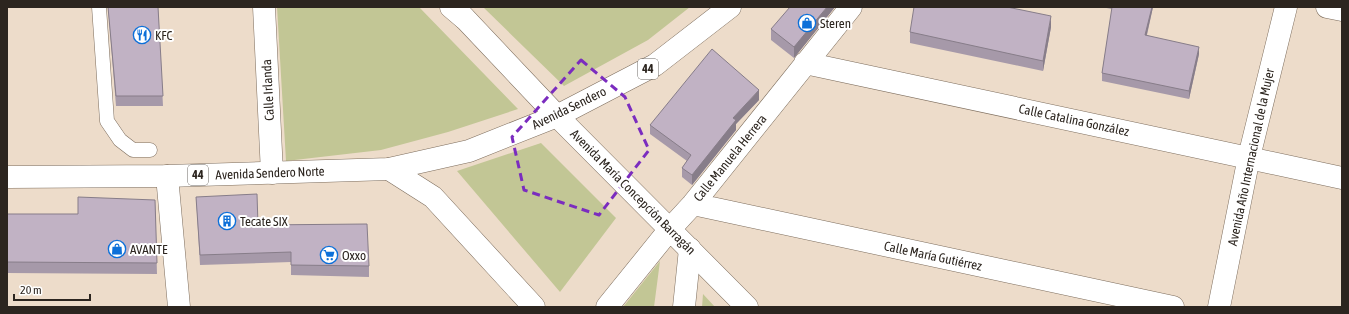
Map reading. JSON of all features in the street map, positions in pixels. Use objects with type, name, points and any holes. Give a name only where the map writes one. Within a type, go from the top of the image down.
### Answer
[{"type":"street","name":"Calle Irlanda","points":[[264,7],[272,173]]},
{"type":"street","name":"Avenida Sendero","points":[[389,169],[469,151],[557,116],[655,65],[730,7]]},
{"type":"street","name":"Calle Manuela Herrera","points":[[607,307],[670,229],[693,204],[851,7]]},
{"type":"street","name":"Avenida Año Internacional de la Mujer","points":[[1219,307],[1249,157],[1286,7]]},
{"type":"street","points":[[1327,7],[1342,10]]},
{"type":"street","name":"Avenida María Concepción Barragán","points":[[457,10],[557,116],[747,307]]},
{"type":"street","name":"Calle Catalina González","points":[[805,63],[1342,178]]},
{"type":"street","name":"Avenida Sendero Norte","points":[[7,177],[167,176],[389,169]]},
{"type":"street","points":[[389,169],[433,197],[534,307]]},
{"type":"street","points":[[167,176],[179,307]]},
{"type":"street","name":"Calle María Gutiérrez","points":[[693,204],[1173,307]]},
{"type":"street","points":[[684,307],[690,249]]},
{"type":"lane","points":[[99,7],[107,121],[120,140],[133,150],[150,150]]},
{"type":"highlighted area","points":[[581,60],[625,97],[649,150],[599,215],[524,190],[512,137]]},
{"type":"green space","points":[[277,7],[419,7],[518,109],[448,132],[381,150],[286,161]]},
{"type":"green space","points":[[483,7],[690,7],[648,40],[564,86]]},
{"type":"green space","points":[[541,143],[616,218],[560,292],[457,171]]},
{"type":"green space","points":[[660,261],[654,307],[623,307]]},
{"type":"green space","points":[[703,294],[715,307],[702,307]]},
{"type":"building","points":[[108,7],[158,7],[163,96],[116,96]]},
{"type":"building","points":[[790,7],[827,7],[794,47],[771,29]]},
{"type":"building","points":[[914,7],[1007,7],[1051,16],[1043,61],[910,32]]},
{"type":"building","points":[[1112,7],[1152,7],[1145,35],[1199,47],[1189,91],[1102,73]]},
{"type":"building","points":[[712,49],[759,90],[733,118],[736,120],[692,175],[682,168],[691,155],[650,125]]},
{"type":"building","points":[[257,194],[258,225],[367,224],[369,266],[291,265],[291,252],[200,255],[196,197]]},
{"type":"building","points":[[78,197],[155,200],[157,263],[7,262],[7,214],[78,214]]},
{"type":"place","name":"Steren","points":[[807,23]]},
{"type":"place","name":"KFC","points":[[142,35]]},
{"type":"place","name":"Tecate SIX","points":[[227,221]]},
{"type":"place","name":"AVANTE","points":[[117,249]]},
{"type":"place","name":"Oxxo","points":[[329,255]]}]
